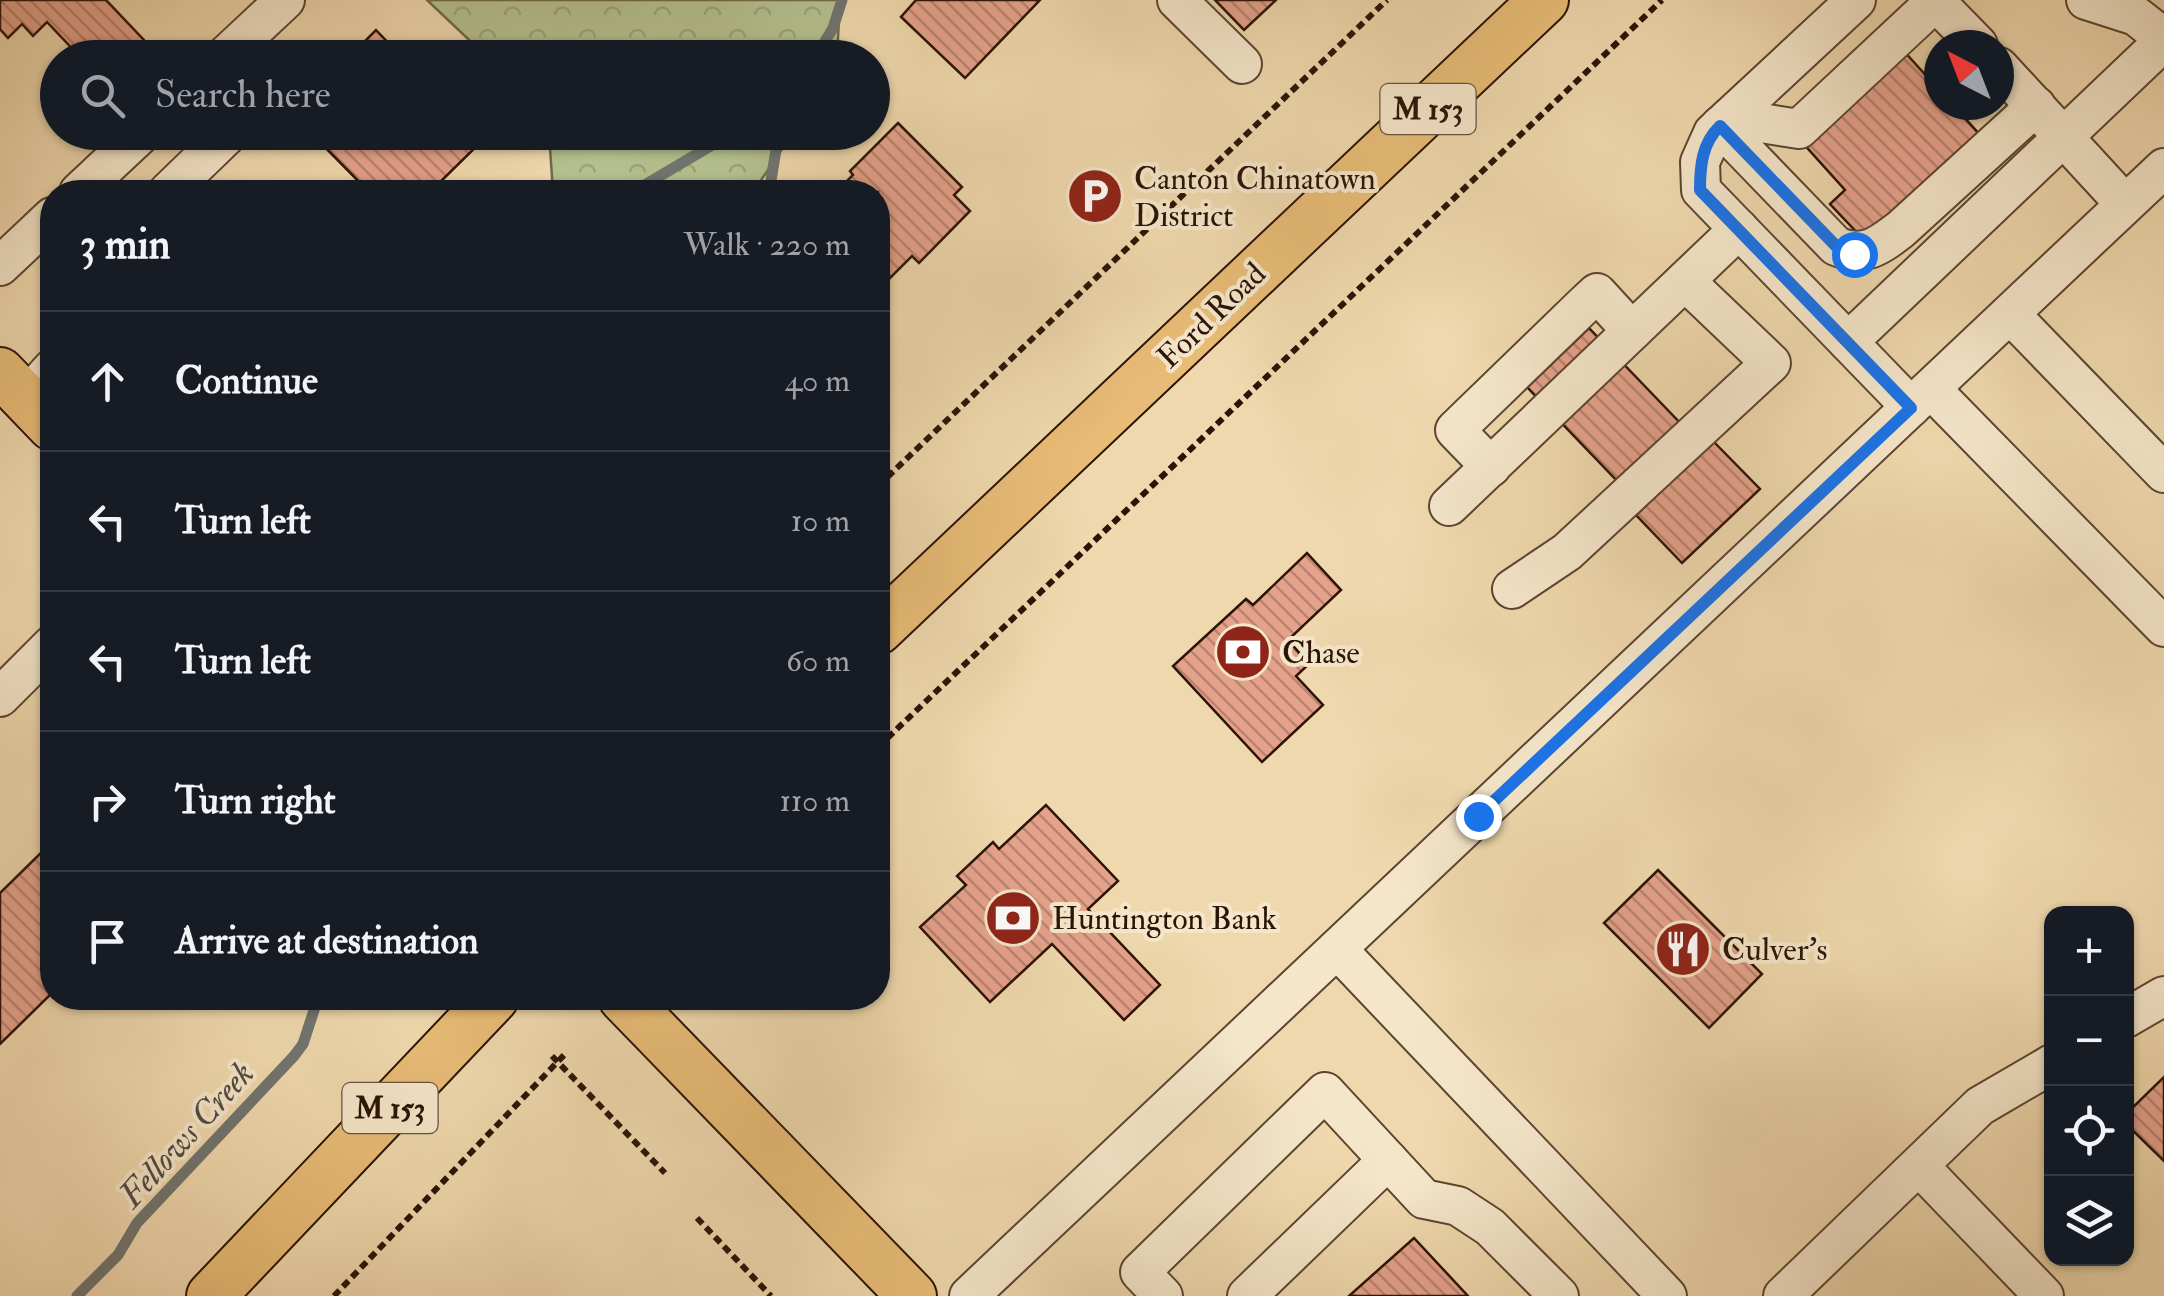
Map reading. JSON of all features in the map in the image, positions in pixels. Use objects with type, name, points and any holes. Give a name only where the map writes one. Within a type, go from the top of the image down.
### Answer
[{"type":"main road","name":"Ford Road","points":[[890,619],[1544,0]]},
{"type":"main road","name":"M 153","points":[[211,1296],[483,1010]]},
{"type":"main road","points":[[635,1010],[912,1296]]},
{"type":"street","points":[[242,40],[284,0]]},
{"type":"street","points":[[1177,0],[1242,64]]},
{"type":"street","points":[[1856,0],[1724,122],[1700,162],[1700,190],[1848,342],[1921,398],[2164,627]]},
{"type":"street","points":[[1848,342],[2164,40],[2136,16],[2086,0]]},
{"type":"street","points":[[1724,122],[1799,128],[1935,1],[1963,30]]},
{"type":"street","points":[[2014,82],[2126,204]]},
{"type":"street","points":[[1724,122],[1836,246],[1854,254],[1877,248],[1901,229],[2036,106]]},
{"type":"street","points":[[92,180],[124,150]]},
{"type":"street","points":[[180,180],[211,150]]},
{"type":"street","points":[[970,1296],[2164,168]]},
{"type":"street","points":[[0,266],[40,228]]},
{"type":"street","points":[[1449,506],[1739,229]]},
{"type":"street","points":[[1512,589],[1567,552],[1770,362],[1685,281]]},
{"type":"street","points":[[1491,468],[1455,430],[1597,292],[1632,331]]},
{"type":"street","points":[[2010,314],[2164,473]]},
{"type":"street","points":[[0,696],[40,657]]},
{"type":"street","points":[[1336,950],[1668,1296]]},
{"type":"street","points":[[2134,1013],[2164,996]]},
{"type":"street","points":[[1783,1296],[1980,1106],[2044,1069]]},
{"type":"street","points":[[1163,1296],[1140,1272],[1325,1092],[1424,1199],[1458,1206],[1490,1226],[1559,1296]]},
{"type":"street","points":[[1247,1296],[1388,1160]]},
{"type":"street","points":[[1919,1166],[2044,1296]]},
{"type":"path","points":[[890,475],[1387,0]]},
{"type":"path","points":[[890,736],[1662,0]]},
{"type":"path","points":[[334,1296],[555,1059],[566,1053]]},
{"type":"path","points":[[555,1059],[665,1172]]},
{"type":"path","points":[[697,1218],[772,1296]]},
{"type":"green space","points":[[427,0],[840,0],[838,40],[469,40]]},
{"type":"green space","points":[[550,150],[781,150],[761,180],[552,180]]},
{"type":"building","points":[[0,0],[106,0],[144,40],[64,40],[47,22],[33,36],[22,24],[8,38],[0,29]]},
{"type":"building","points":[[916,0],[1040,0],[965,78],[901,17]]},
{"type":"building","points":[[1215,0],[1276,0],[1244,30]]},
{"type":"building","points":[[376,30],[386,40],[366,40]]},
{"type":"building","points":[[1902,49],[1924,73],[1924,120],[1967,120],[1981,136],[1865,241],[1830,204],[1845,190],[1801,141]]},
{"type":"building","points":[[898,123],[962,187],[954,195],[970,211],[919,263],[912,256],[890,278],[890,180],[848,180],[853,175],[850,171],[871,150],[890,150],[890,131]]},
{"type":"building","points":[[328,150],[473,150],[442,180],[357,180]]},
{"type":"building","points":[[1589,328],[1707,451],[1645,510],[1527,387]]},
{"type":"building","points":[[1713,441],[1760,489],[1682,563],[1636,515]]},
{"type":"building","name":"Chase","points":[[1307,553],[1341,590],[1288,640],[1309,664],[1296,676],[1323,705],[1262,762],[1173,666],[1246,599],[1253,605]]},
{"type":"building","name":"Huntington Bank","points":[[1046,805],[1118,881],[1088,909],[1160,985],[1124,1020],[1052,944],[990,1002],[920,927],[966,885],[957,876],[993,842],[999,849]]},
{"type":"building","points":[[40,854],[40,1005],[0,1044],[0,893]]},
{"type":"building","name":"Culver's","points":[[1658,870],[1762,974],[1709,1028],[1604,923]]},
{"type":"building","points":[[2164,1077],[2164,1161],[2134,1132],[2134,1106]]},
{"type":"building","points":[[1414,1238],[1468,1296],[1349,1296]]},
{"type":"waterway","name":"Fellows Creek","points":[[826,40],[842,0]]},
{"type":"waterway","points":[[653,180],[704,150]]},
{"type":"waterway","name":"Fellows Creek","points":[[771,180],[776,150]]},
{"type":"waterway","name":"Fellows Creek","points":[[77,1296],[118,1255],[137,1223],[294,1056],[303,1044],[314,1010]]},
{"type":"place","name":"Canton Chinatown District","points":[[1095,196]]},
{"type":"place","name":"Chase","points":[[1243,652]]},
{"type":"place","name":"Huntington Bank","points":[[1013,918]]},
{"type":"place","name":"Culver's","points":[[1683,949]]},
{"type":"route","points":[[1478,816],[1911,408],[1700,190],[1700,162],[1713,132],[1720,126],[1836,246],[1854,254]]}]
